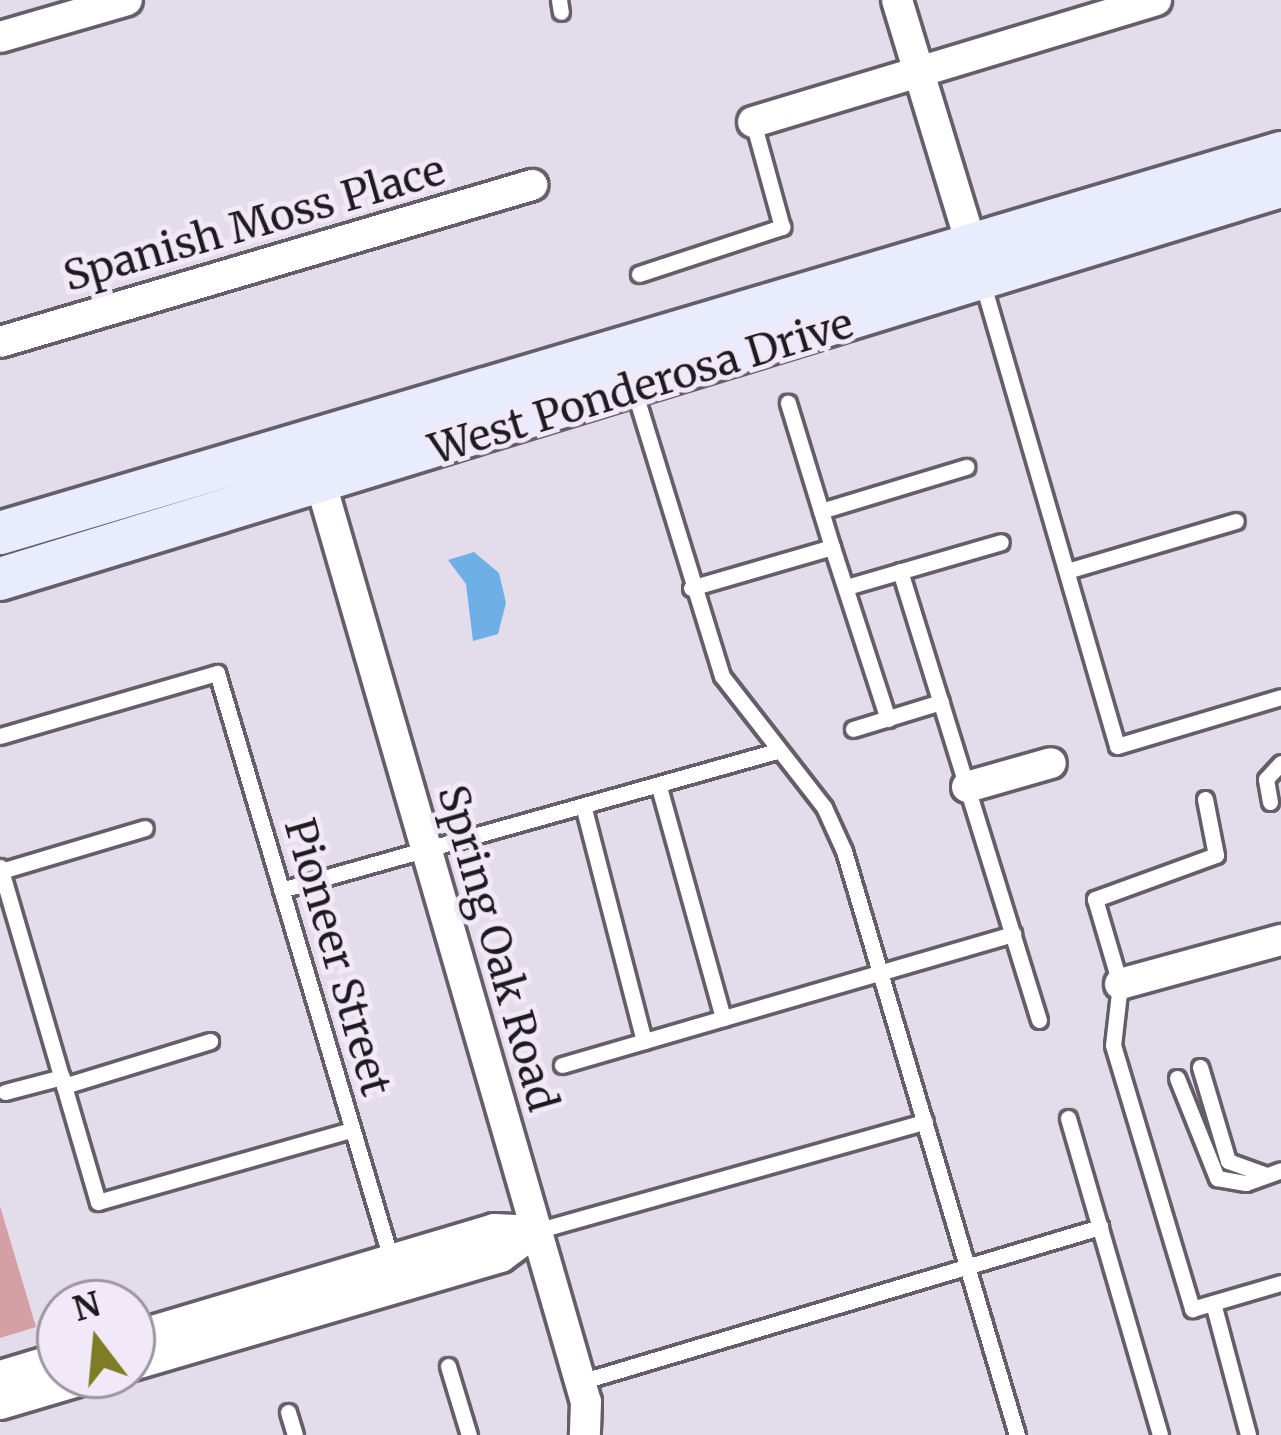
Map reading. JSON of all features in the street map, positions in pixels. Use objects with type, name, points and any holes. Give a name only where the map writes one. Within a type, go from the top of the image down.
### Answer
[{"type":"main road","name":"West Ponderosa Drive","points":[[0,580],[634,390],[1281,153]]},
{"type":"main road","name":"West Ponderosa Drive","points":[[0,533],[310,442],[1281,186]]},
{"type":"main road","points":[[310,442],[321,484]]},
{"type":"street","points":[[0,38],[127,0]]},
{"type":"street","points":[[896,0],[976,263]]},
{"type":"street","points":[[753,122],[1156,0]]},
{"type":"street","name":"Spanish Moss Place","points":[[0,342],[532,185]]},
{"type":"street","name":"Spring Oak Road","points":[[321,484],[580,1382],[585,1435]]},
{"type":"street","points":[[967,787],[1051,763]]},
{"type":"street","points":[[1120,983],[1281,940]]},
{"type":"street","points":[[156,1329],[494,1228],[536,1232]]},
{"type":"street","points":[[156,1358],[501,1257],[536,1232]]},
{"type":"street","points":[[0,1376],[36,1365]]},
{"type":"street","points":[[0,1404],[36,1393]]},
{"type":"lane","points":[[638,274],[782,226],[753,122]]},
{"type":"lane","points":[[976,263],[1117,746],[1281,697]]},
{"type":"lane","points":[[634,390],[691,588],[733,697],[834,828],[1017,1435]]},
{"type":"lane","points":[[788,403],[832,548],[850,586],[888,719]]},
{"type":"lane","points":[[821,511],[966,467]]},
{"type":"lane","points":[[1066,571],[1236,521]]},
{"type":"lane","points":[[850,586],[1001,542]]},
{"type":"lane","points":[[691,588],[832,548]]},
{"type":"lane","points":[[900,571],[1039,1020]]},
{"type":"lane","name":"Pioneer Street","points":[[0,736],[218,673],[392,1259]]},
{"type":"lane","points":[[853,729],[941,702]]},
{"type":"lane","points":[[280,890],[584,809],[778,751]]},
{"type":"lane","points":[[1281,763],[1266,779],[1270,802],[1281,778]]},
{"type":"lane","points":[[658,787],[723,1018]]},
{"type":"lane","points":[[1205,799],[1216,855],[1095,899],[1120,983],[1112,1036],[1192,1309],[1281,1283]]},
{"type":"lane","points":[[584,809],[644,1041]]},
{"type":"lane","points":[[146,828],[1,869],[98,1202],[351,1130]]},
{"type":"lane","points":[[562,1065],[1013,934]]},
{"type":"lane","points":[[5,1092],[210,1041]]},
{"type":"lane","points":[[1200,1067],[1228,1161],[1274,1173]]},
{"type":"lane","points":[[1177,1078],[1209,1172],[1236,1184],[1274,1173]]},
{"type":"lane","points":[[1069,1118],[1160,1435]]},
{"type":"lane","points":[[536,1232],[925,1122]]},
{"type":"lane","points":[[580,1382],[1100,1227]]},
{"type":"lane","points":[[1213,1303],[1247,1435]]},
{"type":"lane","points":[[448,1366],[469,1435]]},
{"type":"lane","points":[[288,1412],[295,1435]]},
{"type":"shaded area","points":[[0,1206],[36,1327],[0,1338]]},
{"type":"water","points":[[474,552],[499,573],[506,603],[498,634],[473,641],[466,584],[448,560]]}]
